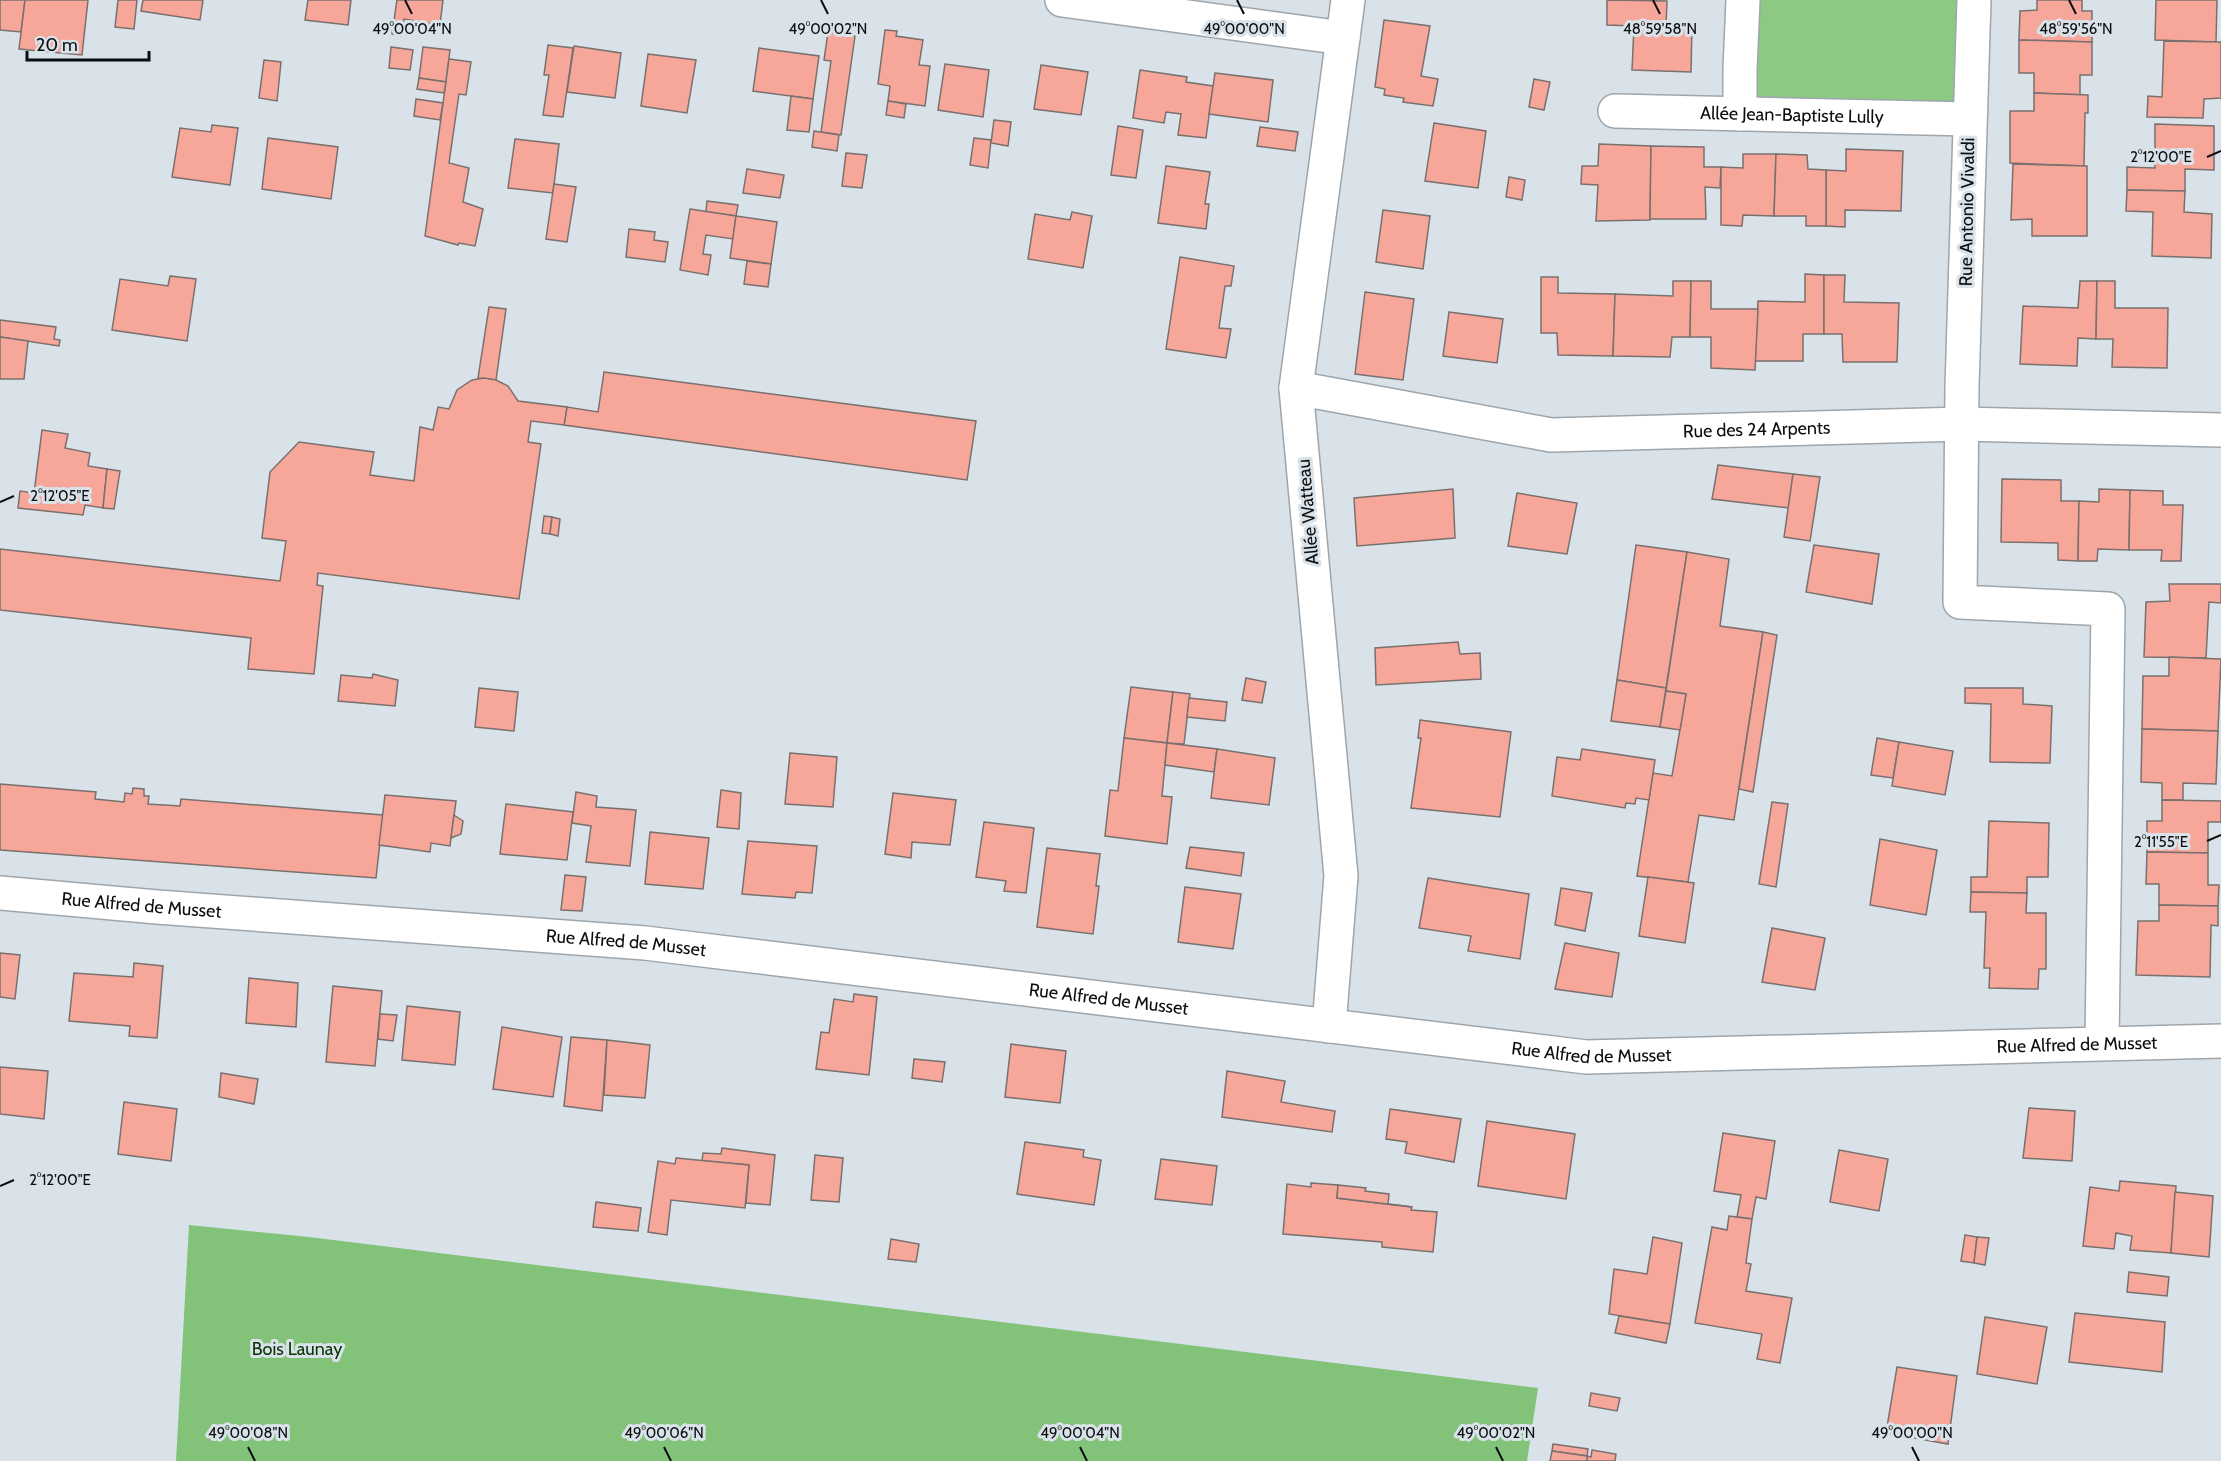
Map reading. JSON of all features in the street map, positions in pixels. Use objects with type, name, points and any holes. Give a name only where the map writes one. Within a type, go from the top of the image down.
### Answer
[{"type":"street","points":[[1062,0],[1343,38]]},
{"type":"street","name":"Allée Watteau","points":[[1329,1026],[1341,876],[1296,388],[1348,0]]},
{"type":"street","points":[[1740,114],[1743,0]]},
{"type":"street","name":"Rue Antonio Vivaldi","points":[[1974,0],[1969,119],[1960,602],[2108,609],[2102,1043]]},
{"type":"street","name":"Allée Jean-Baptiste Lully","points":[[1615,111],[1969,119]]},
{"type":"street","name":"Rue des 24 Arpents","points":[[1296,388],[1551,435],[1962,424],[2221,430]]},
{"type":"street","name":"Rue Alfred de Musset","points":[[0,893],[157,907],[645,943],[1586,1057],[2221,1041]]},
{"type":"green space","points":[[1745,0],[1974,0],[1969,119],[1740,114]]},
{"type":"green space","name":"Bois Launay","points":[[189,1225],[309,1237],[1538,1388],[1527,1461],[176,1461]]},
{"type":"building","points":[[0,0],[25,0],[21,32],[0,30]]},
{"type":"building","points":[[25,0],[88,0],[82,55],[19,49]]},
{"type":"building","points":[[118,0],[137,0],[134,29],[115,27]]},
{"type":"building","points":[[143,0],[203,0],[200,20],[141,11]]},
{"type":"building","points":[[308,0],[351,0],[348,25],[305,20]]},
{"type":"building","points":[[397,0],[443,0],[440,25],[404,19],[401,36],[392,34]]},
{"type":"building","points":[[1607,0],[1667,1],[1666,26],[1692,26],[1691,72],[1632,70],[1634,26],[1607,25]]},
{"type":"building","points":[[2037,0],[2082,0],[2082,11],[2092,11],[2092,42],[2019,40],[2020,11],[2037,10]]},
{"type":"building","points":[[2156,0],[2217,0],[2216,42],[2155,40]]},
{"type":"building","points":[[1384,20],[1430,26],[1421,76],[1438,79],[1433,106],[1403,102],[1404,98],[1384,95],[1385,89],[1375,87]]},
{"type":"building","points":[[885,30],[897,31],[896,36],[923,40],[919,65],[930,66],[925,106],[888,101],[890,86],[878,84]]},
{"type":"building","points":[[828,32],[855,36],[841,135],[821,132],[831,61],[824,60]]},
{"type":"building","points":[[2019,40],[2092,42],[2092,75],[2080,75],[2080,95],[2034,93],[2034,73],[2019,73]]},
{"type":"building","points":[[2164,41],[2221,42],[2221,98],[2204,99],[2203,118],[2147,117],[2148,96],[2162,97]]},
{"type":"building","points":[[548,45],[573,48],[563,117],[543,115],[549,75],[544,75]]},
{"type":"building","points":[[574,46],[621,53],[615,98],[567,92]]},
{"type":"building","points":[[391,47],[413,50],[410,70],[389,68]]},
{"type":"building","points":[[423,47],[450,50],[446,82],[419,78]]},
{"type":"building","points":[[759,48],[819,56],[813,99],[753,91]]},
{"type":"building","points":[[648,54],[696,60],[687,113],[641,106]]},
{"type":"building","points":[[449,59],[471,62],[466,95],[459,94],[449,163],[469,168],[463,202],[483,209],[475,246],[459,243],[458,245],[425,236]]},
{"type":"building","points":[[264,60],[281,62],[277,101],[259,98]]},
{"type":"building","points":[[945,64],[989,70],[983,117],[938,110]]},
{"type":"building","points":[[1041,65],[1088,72],[1081,115],[1034,109]]},
{"type":"building","points":[[1140,70],[1187,77],[1186,82],[1213,86],[1206,138],[1178,135],[1181,114],[1166,112],[1164,123],[1133,118]]},
{"type":"building","points":[[1215,73],[1273,80],[1268,122],[1209,114]]},
{"type":"building","points":[[419,78],[446,82],[444,93],[417,89]]},
{"type":"building","points":[[1534,79],[1550,82],[1544,110],[1529,107]]},
{"type":"building","points":[[2034,93],[2088,95],[2088,113],[2085,113],[2084,166],[2010,163],[2010,111],[2034,111]]},
{"type":"building","points":[[791,96],[813,99],[809,132],[787,130]]},
{"type":"building","points":[[416,99],[443,103],[440,120],[414,116]]},
{"type":"building","points":[[888,101],[906,104],[904,118],[886,115]]},
{"type":"building","points":[[994,120],[1011,122],[1008,146],[991,143]]},
{"type":"building","points":[[1434,123],[1486,131],[1478,188],[1425,181]]},
{"type":"building","points":[[2155,124],[2214,126],[2214,170],[2185,169],[2185,191],[2127,190],[2127,167],[2155,168]]},
{"type":"building","points":[[212,125],[238,128],[230,185],[172,177],[180,128],[211,132]]},
{"type":"building","points":[[1118,126],[1143,130],[1136,178],[1111,175]]},
{"type":"building","points":[[1260,127],[1298,132],[1295,151],[1257,146]]},
{"type":"building","points":[[814,131],[839,135],[837,151],[812,147]]},
{"type":"building","points":[[268,138],[338,147],[331,199],[262,189]]},
{"type":"building","points":[[974,138],[991,140],[988,168],[970,165]]},
{"type":"building","points":[[515,139],[559,144],[553,193],[508,188]]},
{"type":"building","points":[[1599,144],[1651,146],[1650,220],[1596,221],[1598,185],[1581,184],[1582,166],[1598,166]]},
{"type":"building","points":[[1651,146],[1704,147],[1704,167],[1721,167],[1720,188],[1705,187],[1706,219],[1650,219]]},
{"type":"building","points":[[1846,149],[1903,151],[1901,211],[1845,210],[1845,227],[1826,226],[1826,170],[1846,171]]},
{"type":"building","points":[[846,153],[867,155],[862,188],[842,186]]},
{"type":"building","points":[[1743,154],[1776,154],[1774,216],[1743,215],[1742,226],[1721,225],[1721,167],[1743,168]]},
{"type":"building","points":[[1776,154],[1807,155],[1808,169],[1826,170],[1826,226],[1806,226],[1806,216],[1774,216]]},
{"type":"building","points":[[2013,164],[2087,166],[2087,236],[2032,236],[2032,219],[2011,220]]},
{"type":"building","points":[[1166,166],[1210,172],[1205,204],[1209,204],[1206,229],[1158,223]]},
{"type":"building","points":[[747,169],[784,175],[780,198],[743,193]]},
{"type":"building","points":[[1509,177],[1525,180],[1522,200],[1506,197]]},
{"type":"building","points":[[554,184],[576,187],[567,242],[546,239]]},
{"type":"building","points":[[2127,190],[2185,191],[2184,212],[2212,214],[2211,258],[2152,256],[2153,212],[2126,211]]},
{"type":"building","points":[[707,201],[738,205],[736,216],[706,212]]},
{"type":"building","points":[[690,209],[736,216],[733,239],[706,235],[703,254],[711,255],[708,275],[680,270]]},
{"type":"building","points":[[1383,210],[1430,216],[1423,269],[1376,262]]},
{"type":"building","points":[[1072,212],[1092,216],[1083,268],[1028,259],[1035,214],[1070,220]]},
{"type":"building","points":[[736,216],[777,222],[771,264],[730,258]]},
{"type":"building","points":[[629,229],[655,232],[654,240],[668,242],[665,262],[626,257]]},
{"type":"building","points":[[1180,257],[1234,266],[1231,286],[1225,286],[1219,328],[1231,329],[1226,358],[1166,349]]},
{"type":"building","points":[[747,261],[771,264],[768,287],[744,284]]},
{"type":"building","points":[[1805,274],[1824,275],[1824,334],[1803,334],[1803,361],[1755,361],[1758,301],[1805,302]]},
{"type":"building","points":[[1824,275],[1845,275],[1844,302],[1899,303],[1897,362],[1843,362],[1842,334],[1824,334]]},
{"type":"building","points":[[170,276],[196,279],[187,341],[112,330],[120,279],[168,286]]},
{"type":"building","points":[[1541,277],[1558,277],[1558,293],[1615,294],[1613,356],[1558,355],[1557,333],[1541,333]]},
{"type":"building","points":[[1673,281],[1691,281],[1690,337],[1672,337],[1670,357],[1613,356],[1615,294],[1673,296]]},
{"type":"building","points":[[1691,281],[1711,281],[1711,309],[1758,309],[1755,370],[1711,368],[1711,337],[1690,337]]},
{"type":"building","points":[[2080,281],[2097,281],[2096,339],[2078,338],[2077,366],[2020,364],[2023,306],[2078,308]]},
{"type":"building","points":[[2097,281],[2115,281],[2115,308],[2168,308],[2167,368],[2112,367],[2113,339],[2096,339]]},
{"type":"building","points":[[1365,292],[1414,299],[1403,380],[1355,374]]},
{"type":"building","points":[[489,307],[506,309],[496,380],[478,378]]},
{"type":"building","points":[[1449,312],[1503,319],[1497,363],[1443,356]]},
{"type":"building","points":[[0,320],[56,327],[54,339],[60,340],[59,346],[0,337]]},
{"type":"building","points":[[0,337],[28,341],[24,379],[0,379]]},
{"type":"building","points":[[604,372],[976,421],[967,480],[564,425],[567,407],[598,412]]},
{"type":"building","points":[[484,378],[496,380],[508,386],[518,401],[567,407],[564,425],[531,421],[528,442],[541,444],[519,599],[318,573],[317,585],[323,586],[314,674],[248,669],[251,638],[0,610],[0,549],[280,581],[286,541],[262,538],[270,472],[299,442],[374,452],[370,475],[414,481],[420,427],[433,430],[438,407],[449,409],[457,390],[472,380]]},
{"type":"building","points":[[42,430],[68,434],[65,448],[90,453],[88,466],[107,469],[103,508],[85,505],[83,515],[18,508],[20,491],[34,493]]},
{"type":"building","points":[[1718,465],[1793,474],[1789,508],[1712,499]]},
{"type":"building","points":[[107,469],[120,471],[114,509],[103,508]]},
{"type":"building","points":[[1793,474],[1820,477],[1810,541],[1784,537]]},
{"type":"building","points":[[2002,479],[2061,480],[2061,501],[2079,501],[2078,561],[2058,560],[2058,543],[2001,542]]},
{"type":"building","points":[[1453,489],[1455,538],[1357,546],[1354,498]]},
{"type":"building","points":[[2099,489],[2130,490],[2129,550],[2098,549],[2097,561],[2078,561],[2079,501],[2099,502]]},
{"type":"building","points":[[2130,490],[2163,491],[2163,505],[2183,505],[2181,561],[2161,561],[2162,550],[2129,550]]},
{"type":"building","points":[[1517,493],[1577,503],[1567,554],[1508,546]]},
{"type":"building","points":[[544,516],[552,517],[550,534],[542,533]]},
{"type":"building","points":[[552,517],[560,519],[558,536],[550,534]]},
{"type":"building","points":[[1636,545],[1687,552],[1666,688],[1617,680]]},
{"type":"building","points":[[1814,545],[1879,554],[1872,604],[1806,592]]},
{"type":"building","points":[[1687,552],[1729,559],[1720,626],[1763,632],[1734,820],[1699,815],[1688,882],[1637,876],[1653,773],[1672,776],[1686,694],[1666,691]]},
{"type":"building","points":[[2169,584],[2221,584],[2221,603],[2209,602],[2206,658],[2144,657],[2146,602],[2170,601]]},
{"type":"building","points":[[1763,632],[1777,635],[1753,792],[1739,789]]},
{"type":"building","points":[[1458,642],[1460,654],[1480,653],[1481,679],[1376,685],[1375,648]]},
{"type":"building","points":[[2169,657],[2221,659],[2218,731],[2142,729],[2143,676],[2169,676]]},
{"type":"building","points":[[373,674],[398,680],[395,706],[338,701],[341,675],[372,678]]},
{"type":"building","points":[[1246,678],[1266,682],[1262,703],[1242,700]]},
{"type":"building","points":[[1617,680],[1666,688],[1660,727],[1611,721]]},
{"type":"building","points":[[1131,687],[1173,692],[1167,743],[1124,738]]},
{"type":"building","points":[[479,688],[518,692],[514,731],[475,727]]},
{"type":"building","points":[[1965,688],[2023,688],[2023,704],[2052,706],[2050,763],[1990,762],[1991,704],[1965,703]]},
{"type":"building","points":[[1666,691],[1686,694],[1680,730],[1660,727]]},
{"type":"building","points":[[1173,692],[1190,694],[1184,744],[1167,743]]},
{"type":"building","points":[[1189,698],[1227,702],[1225,721],[1187,717]]},
{"type":"building","points":[[1420,720],[1511,732],[1500,817],[1411,808],[1421,738],[1418,738]]},
{"type":"building","points":[[2142,729],[2218,731],[2216,784],[2183,783],[2183,800],[2162,800],[2162,783],[2141,782]]},
{"type":"building","points":[[1124,738],[1167,743],[1162,796],[1172,797],[1167,844],[1105,836],[1110,790],[1118,791]]},
{"type":"building","points":[[1877,738],[1899,742],[1893,778],[1871,775]]},
{"type":"building","points":[[1899,742],[1953,751],[1945,795],[1892,786]]},
{"type":"building","points":[[1167,743],[1217,749],[1214,772],[1165,765]]},
{"type":"building","points":[[1217,749],[1275,758],[1269,805],[1211,798]]},
{"type":"building","points":[[1582,749],[1655,760],[1649,800],[1636,798],[1635,804],[1626,803],[1625,808],[1552,796],[1557,757],[1580,760]]},
{"type":"building","points":[[790,753],[837,757],[833,807],[785,804]]},
{"type":"building","points":[[0,784],[96,792],[95,799],[124,802],[125,793],[132,794],[133,788],[144,789],[144,796],[149,796],[148,804],[180,806],[181,799],[383,815],[376,878],[0,850]]},
{"type":"building","points":[[721,790],[741,793],[739,829],[717,827]]},
{"type":"building","points":[[576,792],[597,796],[596,807],[636,810],[630,866],[586,862],[591,826],[572,823]]},
{"type":"building","points":[[893,793],[956,800],[950,845],[912,842],[911,858],[885,854]]},
{"type":"building","points":[[385,795],[456,801],[450,846],[431,843],[430,852],[379,845]]},
{"type":"building","points":[[2162,800],[2221,801],[2221,822],[2208,822],[2208,853],[2147,852],[2147,821],[2162,821]]},
{"type":"building","points":[[1772,802],[1788,804],[1776,887],[1759,884]]},
{"type":"building","points":[[506,804],[573,812],[567,860],[500,854]]},
{"type":"building","points":[[454,815],[463,821],[461,834],[451,838]]},
{"type":"building","points":[[1989,821],[2049,823],[2048,877],[2027,877],[2027,893],[1971,892],[1971,877],[1987,877]]},
{"type":"building","points":[[984,822],[1034,828],[1026,893],[1004,891],[1006,881],[976,877]]},
{"type":"building","points":[[650,832],[709,838],[703,889],[645,884]]},
{"type":"building","points":[[1880,839],[1937,850],[1926,915],[1870,905]]},
{"type":"building","points":[[748,841],[817,846],[812,893],[796,892],[795,898],[742,894]]},
{"type":"building","points":[[1190,847],[1244,853],[1241,876],[1186,868]]},
{"type":"building","points":[[1047,848],[1100,854],[1093,934],[1037,927]]},
{"type":"building","points":[[2147,852],[2208,853],[2208,885],[2219,885],[2218,906],[2159,905],[2159,884],[2146,884]]},
{"type":"building","points":[[565,875],[586,877],[582,911],[561,910]]},
{"type":"building","points":[[1648,877],[1694,883],[1685,943],[1639,936]]},
{"type":"building","points":[[1428,878],[1529,894],[1520,959],[1468,951],[1471,936],[1419,928]]},
{"type":"building","points":[[1185,887],[1241,894],[1233,949],[1178,942]]},
{"type":"building","points":[[1561,888],[1592,893],[1585,931],[1555,925]]},
{"type":"building","points":[[1971,892],[2027,893],[2026,913],[2046,913],[2046,969],[2039,969],[2038,989],[1989,988],[1990,968],[1984,968],[1986,912],[1970,912]]},
{"type":"building","points":[[2159,905],[2218,906],[2218,926],[2211,925],[2210,977],[2136,975],[2138,921],[2159,921]]},
{"type":"building","points":[[1772,928],[1825,938],[1815,990],[1762,982]]},
{"type":"building","points":[[1565,943],[1619,953],[1612,997],[1555,989]]},
{"type":"building","points":[[0,953],[20,955],[15,999],[0,997]]},
{"type":"building","points":[[134,963],[163,966],[157,1038],[129,1036],[130,1026],[69,1021],[74,973],[133,977]]},
{"type":"building","points":[[249,978],[298,983],[296,1027],[246,1023]]},
{"type":"building","points":[[333,986],[382,991],[375,1066],[326,1062]]},
{"type":"building","points":[[854,994],[877,997],[869,1075],[816,1069],[821,1032],[829,1033],[834,999],[853,1002]]},
{"type":"building","points":[[407,1006],[460,1012],[455,1065],[402,1060]]},
{"type":"building","points":[[380,1014],[397,1015],[393,1041],[378,1039]]},
{"type":"building","points":[[502,1027],[562,1037],[553,1097],[493,1089]]},
{"type":"building","points":[[571,1037],[607,1040],[602,1111],[564,1106]]},
{"type":"building","points":[[607,1040],[650,1045],[645,1098],[604,1095]]},
{"type":"building","points":[[1011,1044],[1066,1051],[1060,1103],[1005,1097]]},
{"type":"building","points":[[914,1059],[945,1062],[942,1082],[912,1078]]},
{"type":"building","points":[[0,1067],[48,1071],[44,1119],[0,1114]]},
{"type":"building","points":[[1227,1071],[1285,1081],[1281,1102],[1335,1111],[1332,1132],[1222,1117]]},
{"type":"building","points":[[221,1073],[258,1079],[254,1104],[219,1097]]},
{"type":"building","points":[[124,1102],[177,1109],[171,1161],[118,1154]]},
{"type":"building","points":[[2029,1108],[2075,1111],[2072,1161],[2023,1158]]},
{"type":"building","points":[[1390,1109],[1461,1119],[1454,1162],[1405,1153],[1407,1142],[1386,1139]]},
{"type":"building","points":[[1487,1121],[1575,1134],[1566,1199],[1478,1186]]},
{"type":"building","points":[[1723,1133],[1775,1141],[1766,1199],[1756,1197],[1752,1219],[1737,1217],[1741,1195],[1714,1191]]},
{"type":"building","points":[[1025,1142],[1084,1150],[1083,1157],[1101,1160],[1094,1205],[1017,1194]]},
{"type":"building","points":[[722,1148],[775,1155],[770,1205],[746,1203],[749,1165],[702,1161],[703,1153],[721,1154]]},
{"type":"building","points":[[1839,1150],[1888,1159],[1879,1211],[1830,1202]]},
{"type":"building","points":[[815,1155],[843,1158],[839,1202],[811,1200]]},
{"type":"building","points":[[676,1158],[749,1165],[745,1208],[671,1200],[667,1235],[648,1232],[658,1161],[675,1164]]},
{"type":"building","points":[[1161,1159],[1217,1166],[1212,1205],[1155,1199]]},
{"type":"building","points":[[2120,1181],[2176,1186],[2171,1253],[2130,1250],[2132,1236],[2116,1233],[2114,1249],[2083,1246],[2090,1187],[2119,1191]]},
{"type":"building","points":[[1311,1183],[1338,1185],[1337,1198],[1437,1212],[1433,1252],[1382,1247],[1382,1242],[1283,1234],[1287,1184],[1311,1187]]},
{"type":"building","points":[[1338,1185],[1366,1188],[1365,1191],[1389,1194],[1388,1204],[1412,1207],[1337,1198]]},
{"type":"building","points":[[2175,1192],[2213,1196],[2209,1257],[2171,1253]]},
{"type":"building","points":[[596,1202],[641,1208],[638,1231],[593,1227]]},
{"type":"building","points":[[1729,1216],[1752,1219],[1746,1263],[1751,1264],[1746,1291],[1792,1298],[1780,1363],[1757,1359],[1762,1334],[1695,1323],[1712,1227],[1727,1230]]},
{"type":"building","points":[[1965,1235],[1977,1237],[1974,1263],[1961,1261]]},
{"type":"building","points":[[1653,1237],[1682,1243],[1670,1324],[1609,1314],[1614,1269],[1647,1274]]},
{"type":"building","points":[[1977,1237],[1989,1238],[1985,1265],[1974,1263]]},
{"type":"building","points":[[891,1239],[919,1244],[916,1262],[888,1259]]},
{"type":"building","points":[[2129,1272],[2169,1277],[2167,1296],[2127,1292]]},
{"type":"building","points":[[2075,1313],[2165,1322],[2162,1372],[2069,1362]]},
{"type":"building","points":[[1619,1316],[1670,1324],[1666,1343],[1615,1333]]},
{"type":"building","points":[[1985,1317],[2047,1327],[2037,1384],[1977,1374]]},
{"type":"building","points":[[1897,1367],[1957,1376],[1948,1444],[1886,1433]]},
{"type":"building","points":[[1591,1393],[1620,1398],[1617,1411],[1589,1406]]},
{"type":"building","points":[[1553,1444],[1588,1449],[1587,1456],[1552,1451]]},
{"type":"building","points":[[1592,1450],[1616,1454],[1615,1461],[1587,1461],[1587,1456],[1591,1457]]},
{"type":"building","points":[[1552,1451],[1587,1456],[1587,1461],[1550,1461]]}]
